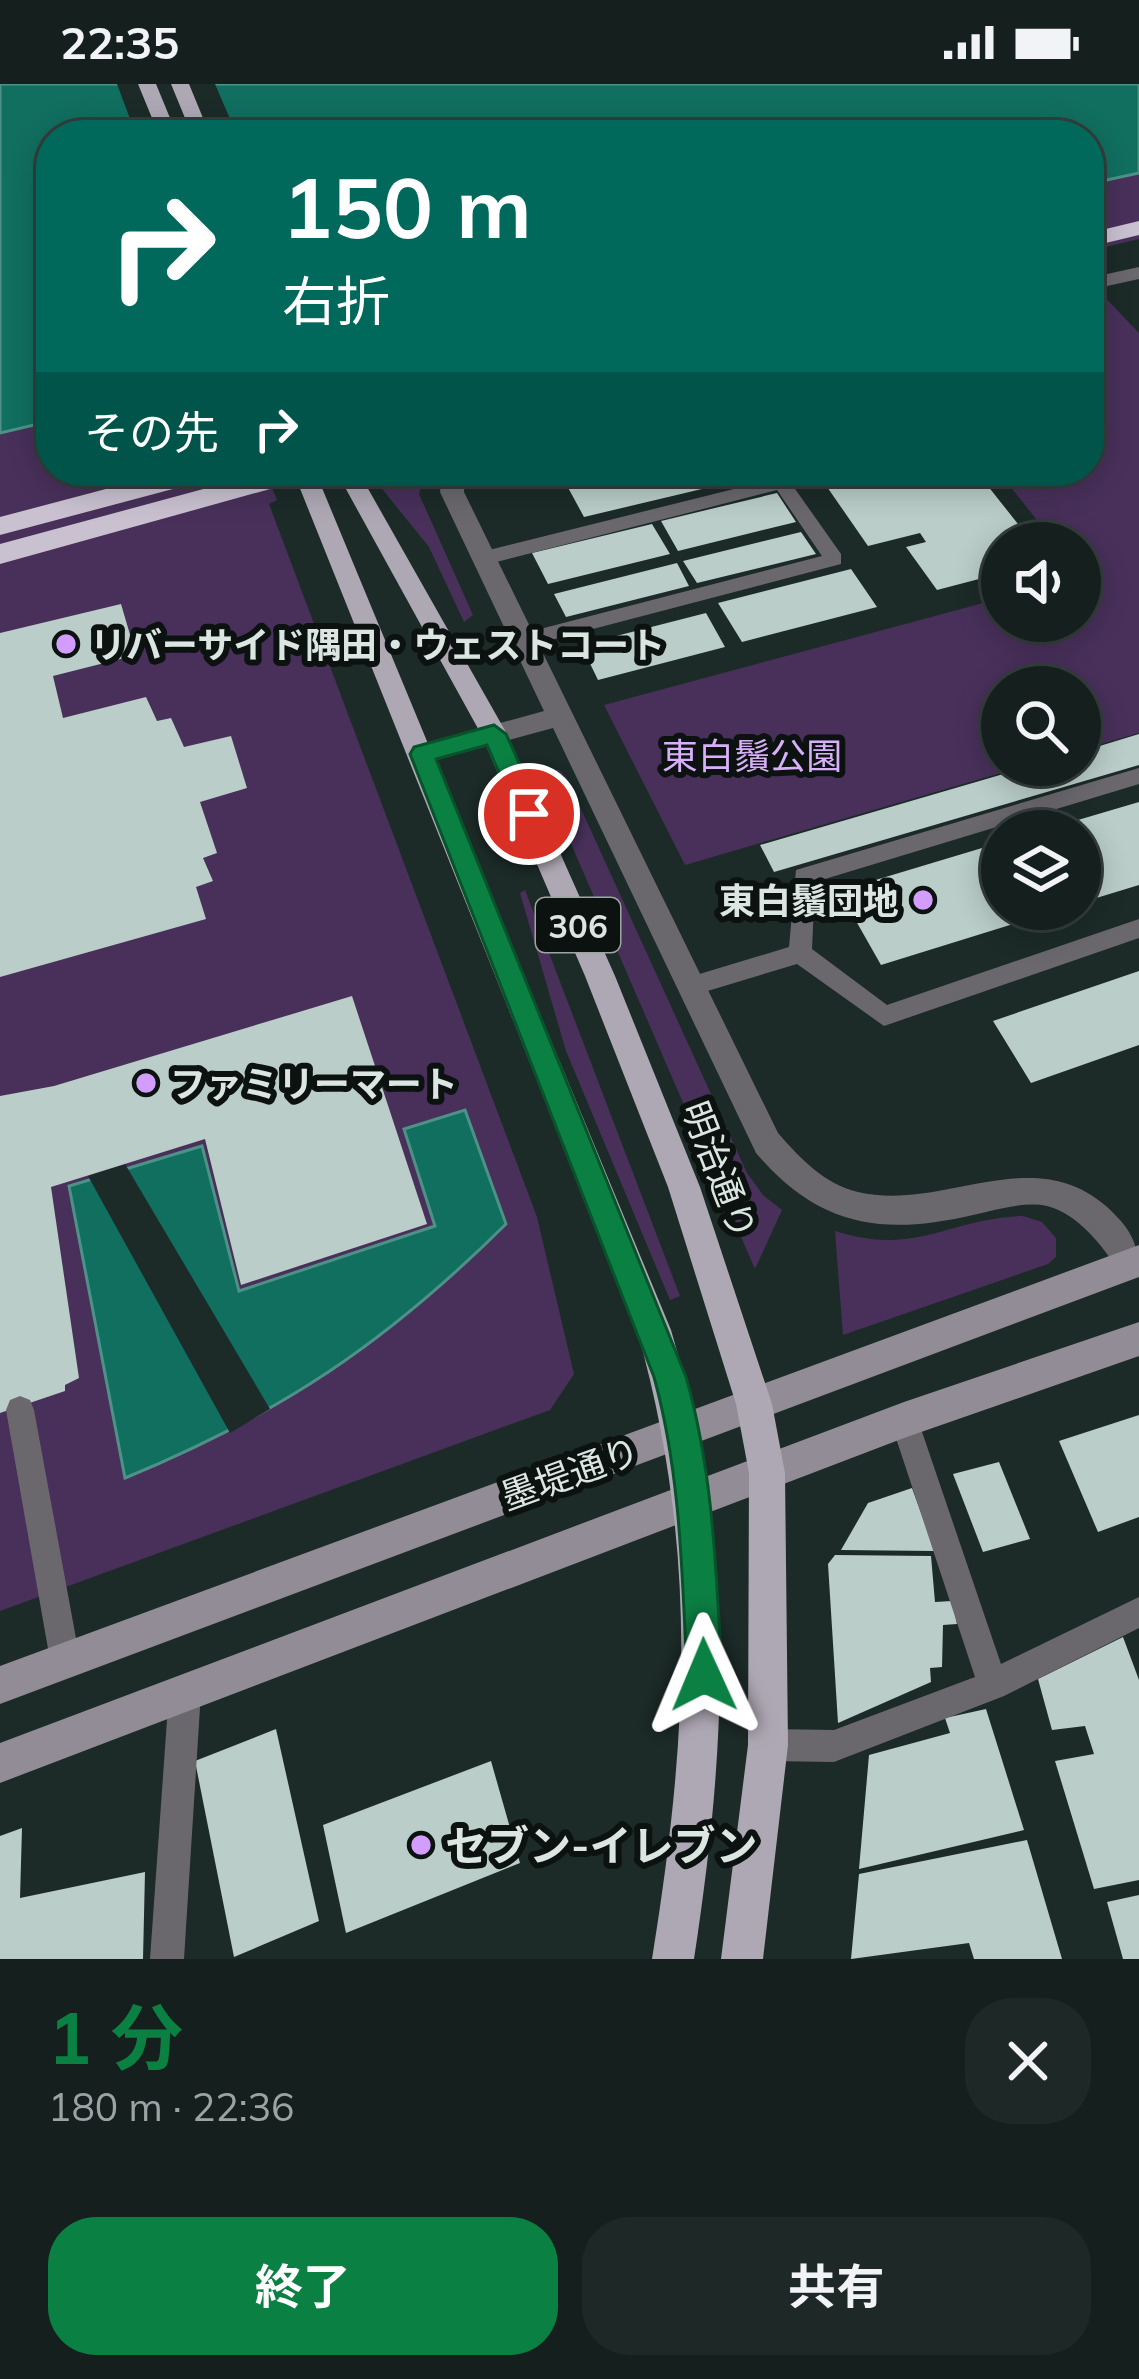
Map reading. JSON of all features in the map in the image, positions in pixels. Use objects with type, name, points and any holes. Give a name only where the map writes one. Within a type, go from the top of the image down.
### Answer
[{"type":"highway","points":[[1104,236],[1139,227]]},
{"type":"highway","points":[[1104,262],[1139,254]]},
{"type":"highway","points":[[0,526],[151,486]]},
{"type":"highway","points":[[0,554],[249,486]]},
{"type":"main road","points":[[147,84],[162,120]]},
{"type":"main road","points":[[180,84],[195,120]]},
{"type":"main road","name":"306","points":[[310,486],[654,1330],[685,1430],[695,1502],[704,1675],[691,1860],[674,1959]]},
{"type":"main road","name":"明治通り","points":[[354,486],[494,734],[600,976],[684,1187],[726,1305],[754,1404],[767,1473],[768,1745],[742,1959]]},
{"type":"main road","name":"墨堤通り","points":[[0,1685],[1137,1265]]},
{"type":"main road","name":"墨堤通り","points":[[0,1763],[904,1420],[1139,1340]]},
{"type":"street","points":[[1104,281],[1139,273]]},
{"type":"street","points":[[453,486],[767,1143],[791,1175],[848,1206],[888,1213],[1010,1192],[1048,1192],[1093,1216],[1137,1265]]},
{"type":"street","points":[[422,754],[560,716]]},
{"type":"lane","points":[[484,558],[770,486]]},
{"type":"lane","points":[[524,640],[834,560],[784,486]]},
{"type":"lane","points":[[800,953],[804,875],[1139,776]]},
{"type":"lane","points":[[800,953],[884,1016],[1139,928]]},
{"type":"lane","points":[[692,986],[800,953]]},
{"type":"lane","points":[[904,1420],[993,1685]]},
{"type":"lane","points":[[14,1425],[65,1660]]},
{"type":"lane","points":[[768,1745],[834,1746],[993,1685],[1139,1612]]},
{"type":"lane","points":[[167,1959],[185,1692]]},
{"type":"green space","points":[[1139,173],[1139,239],[1104,247],[1104,181]]},
{"type":"green space","name":"東白鬚公園","points":[[1104,296],[1139,333],[1139,733],[1101,744],[1101,666],[981,666],[981,779],[685,865],[604,705],[981,604],[981,642],[1101,642],[1101,522],[1038,522],[1010,486],[1104,486]]},
{"type":"green space","points":[[36,425],[36,486],[271,486],[277,500],[269,504],[537,1217],[574,1374],[550,1410],[0,1611],[0,433]]},
{"type":"green space","points":[[380,486],[421,486],[419,494],[473,615],[464,622],[429,547]]},
{"type":"green space","points":[[548,769],[559,770],[567,778],[747,1173],[782,1210],[755,1269],[543,779]]},
{"type":"green space","points":[[525,890],[680,1296],[670,1300],[566,1051],[520,893]]},
{"type":"green space","points":[[1023,1216],[1042,1222],[1056,1238],[1056,1257],[1048,1264],[843,1335],[835,1231],[888,1240]]},
{"type":"shaded area","points":[[0,84],[1139,84],[1139,173],[1104,181],[1104,120],[36,120],[36,425],[0,433]]},
{"type":"shaded area","points":[[465,1110],[506,1224],[417,1305],[328,1372],[233,1428],[125,1478],[69,1186],[202,1146],[239,1291],[435,1226],[404,1129]]},
{"type":"pier","points":[[117,84],[215,84],[231,120],[130,120]]},
{"type":"pier","points":[[125,1164],[270,1409],[230,1433],[88,1176]]},
{"type":"building","points":[[567,486],[714,486],[584,517]]},
{"type":"building","points":[[826,486],[988,486],[1016,522],[981,522],[981,578],[937,590],[906,547],[926,542],[920,533],[868,546]]},
{"type":"building","points":[[777,493],[796,522],[678,551],[661,521]]},
{"type":"building","points":[[652,524],[670,554],[548,584],[532,553]]},
{"type":"building","points":[[801,532],[816,554],[697,583],[683,561]]},
{"type":"building","points":[[677,563],[689,586],[566,617],[554,594]]},
{"type":"building","points":[[851,569],[877,607],[742,642],[718,603]]},
{"type":"building","points":[[121,604],[136,655],[53,676],[63,718],[146,697],[157,721],[171,718],[184,747],[231,736],[247,788],[200,802],[217,853],[203,858],[213,881],[196,887],[206,919],[0,977],[0,633]]},
{"type":"building","points":[[706,613],[725,647],[598,680],[581,645]]},
{"type":"building","points":[[1139,734],[1139,765],[1101,776],[1101,746]]},
{"type":"building","points":[[981,780],[981,786],[1067,786],[774,872],[760,845]]},
{"type":"building","points":[[1139,802],[1139,885],[1101,897],[1101,813]]},
{"type":"building","name":"東白鬚団地","points":[[981,848],[981,930],[994,930],[881,965],[839,891]]},
{"type":"building","points":[[1139,971],[1139,1045],[1031,1083],[993,1021]]},
{"type":"building","points":[[352,996],[427,1224],[241,1285],[205,1139],[51,1187],[79,1378],[65,1385],[65,1391],[0,1413],[0,1096],[54,1086]]},
{"type":"building","points":[[1139,1415],[1139,1517],[1098,1532],[1059,1441]]},
{"type":"building","points":[[999,1462],[1030,1539],[983,1552],[953,1474]]},
{"type":"building","points":[[912,1488],[935,1551],[841,1550],[868,1503]]},
{"type":"building","points":[[835,1555],[931,1556],[935,1602],[952,1601],[957,1624],[943,1625],[942,1667],[930,1668],[931,1682],[838,1723],[828,1564]]},
{"type":"building","points":[[1123,1637],[1139,1680],[1139,1880],[1094,1889],[1055,1761],[1094,1754],[1085,1726],[1052,1730],[1038,1679]]},
{"type":"building","points":[[986,1709],[1024,1830],[859,1869],[869,1755],[950,1733],[945,1718]]},
{"type":"building","points":[[276,1729],[319,1921],[234,1957],[195,1761]]},
{"type":"building","points":[[491,1761],[520,1863],[346,1933],[323,1825]]},
{"type":"building","points":[[22,1828],[20,1898],[145,1872],[143,1959],[0,1959],[0,1836]]},
{"type":"building","points":[[1027,1840],[1062,1959],[974,1959],[969,1943],[851,1959],[859,1874]]},
{"type":"building","points":[[1139,1895],[1139,1959],[1123,1959],[1107,1902]]},
{"type":"place","name":"リバーサイド隅田・ウェストコート","points":[[66,644]]},
{"type":"place","name":"東白鬚団地","points":[[923,900]]},
{"type":"place","name":"ファミリーマート","points":[[146,1083]]},
{"type":"place","name":"セブン-イレブン","points":[[421,1845]]},
{"type":"route","points":[[529,814],[494,734],[422,754],[670,1377],[685,1430],[695,1502],[704,1675]]}]
